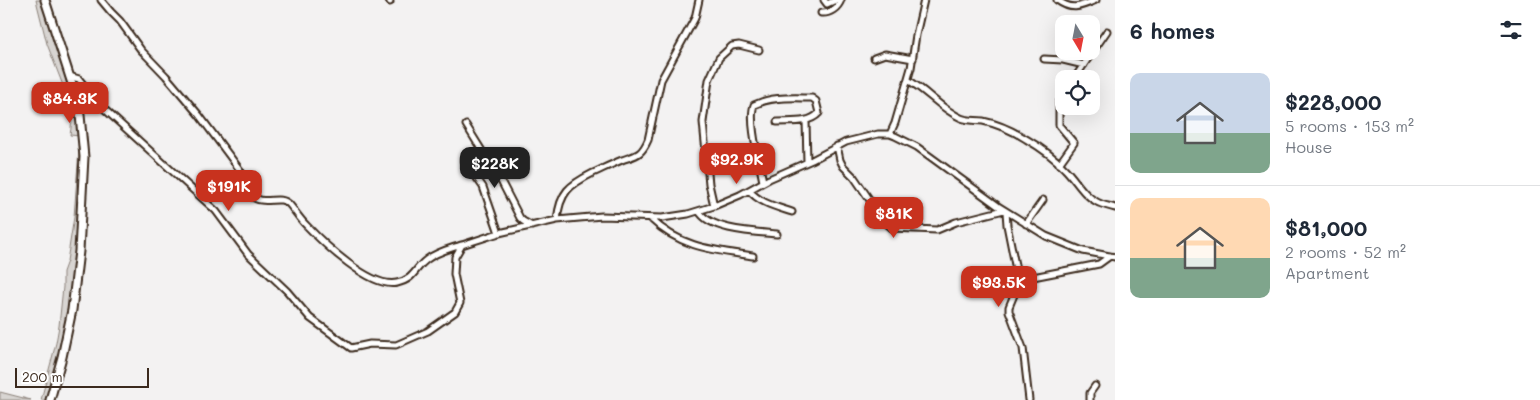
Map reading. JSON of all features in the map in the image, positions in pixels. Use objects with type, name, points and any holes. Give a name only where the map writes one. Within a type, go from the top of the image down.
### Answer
[{"type":"main road","points":[[45,0],[80,115],[84,157],[84,191],[72,310],[50,400]]},
{"type":"street","points":[[101,0],[120,21],[141,50],[199,114],[240,170],[247,182],[250,195],[262,201],[277,200],[288,203],[307,227],[345,262],[362,272],[390,283],[396,283],[412,276],[424,262],[440,252],[499,233],[557,220],[602,216],[651,219],[670,218],[699,211],[740,195],[837,146],[878,134],[890,134],[917,147],[1005,211],[1046,236],[1083,251],[1113,257]]},
{"type":"street","points":[[557,220],[562,198],[573,184],[618,161],[634,157],[644,148],[648,140],[661,80],[695,18],[699,0]]},
{"type":"street","points":[[824,0],[827,4],[836,0]]},
{"type":"street","points":[[821,13],[830,12],[841,0]]},
{"type":"street","points":[[890,134],[908,80],[924,0]]},
{"type":"street","points":[[1057,0],[1068,7],[1074,8],[1096,0]]},
{"type":"street","points":[[1081,70],[1107,31]]},
{"type":"street","points":[[714,206],[709,184],[703,122],[708,84],[719,58],[732,46],[739,45],[759,50]]},
{"type":"street","points":[[874,58],[885,54],[913,58]]},
{"type":"street","points":[[1044,59],[1063,60],[1084,66]]},
{"type":"street","points":[[69,76],[79,79],[101,106],[216,211],[248,254],[295,300],[310,318],[351,348],[370,344],[396,345],[428,331],[455,312],[460,303],[454,280],[454,261],[456,253],[462,245]]},
{"type":"street","points":[[908,80],[953,114],[966,120],[984,121],[1001,126],[1025,138],[1049,154],[1089,197],[1099,203],[1115,208]]},
{"type":"street","points":[[763,182],[754,131],[752,110],[754,105],[773,99],[814,98],[819,113],[813,118],[806,121],[777,122]]},
{"type":"street","points":[[1059,115],[1059,125],[1074,143],[1059,164]]},
{"type":"street","points":[[806,121],[807,162]]},
{"type":"street","points":[[466,125],[502,184],[520,218],[532,226]]},
{"type":"street","points":[[837,146],[843,166],[854,177],[885,222],[892,228],[937,230],[956,222],[1005,211]]},
{"type":"street","points":[[464,160],[483,187],[499,233]]},
{"type":"street","points":[[749,190],[756,198],[792,212]]},
{"type":"street","points":[[1026,224],[1043,200]]},
{"type":"street","points":[[699,211],[705,218],[720,225],[735,229],[777,234]]},
{"type":"street","points":[[1005,211],[1017,275],[1015,292],[1009,312],[1023,348],[1029,400]]},
{"type":"street","points":[[651,219],[685,243],[712,250],[753,256]]},
{"type":"street","points":[[1015,292],[1025,282],[1034,277],[1099,264],[1113,257]]},
{"type":"street","points":[[1090,400],[1090,393],[1095,386]]},
{"type":"shaded area","points":[[36,0],[45,0],[63,58],[82,134],[75,289],[50,400],[41,400],[59,326],[63,272],[67,261],[74,217],[80,136],[70,135],[70,110],[63,95],[64,88],[47,44]]},
{"type":"shaded area","points":[[0,392],[31,400],[0,400]]}]
